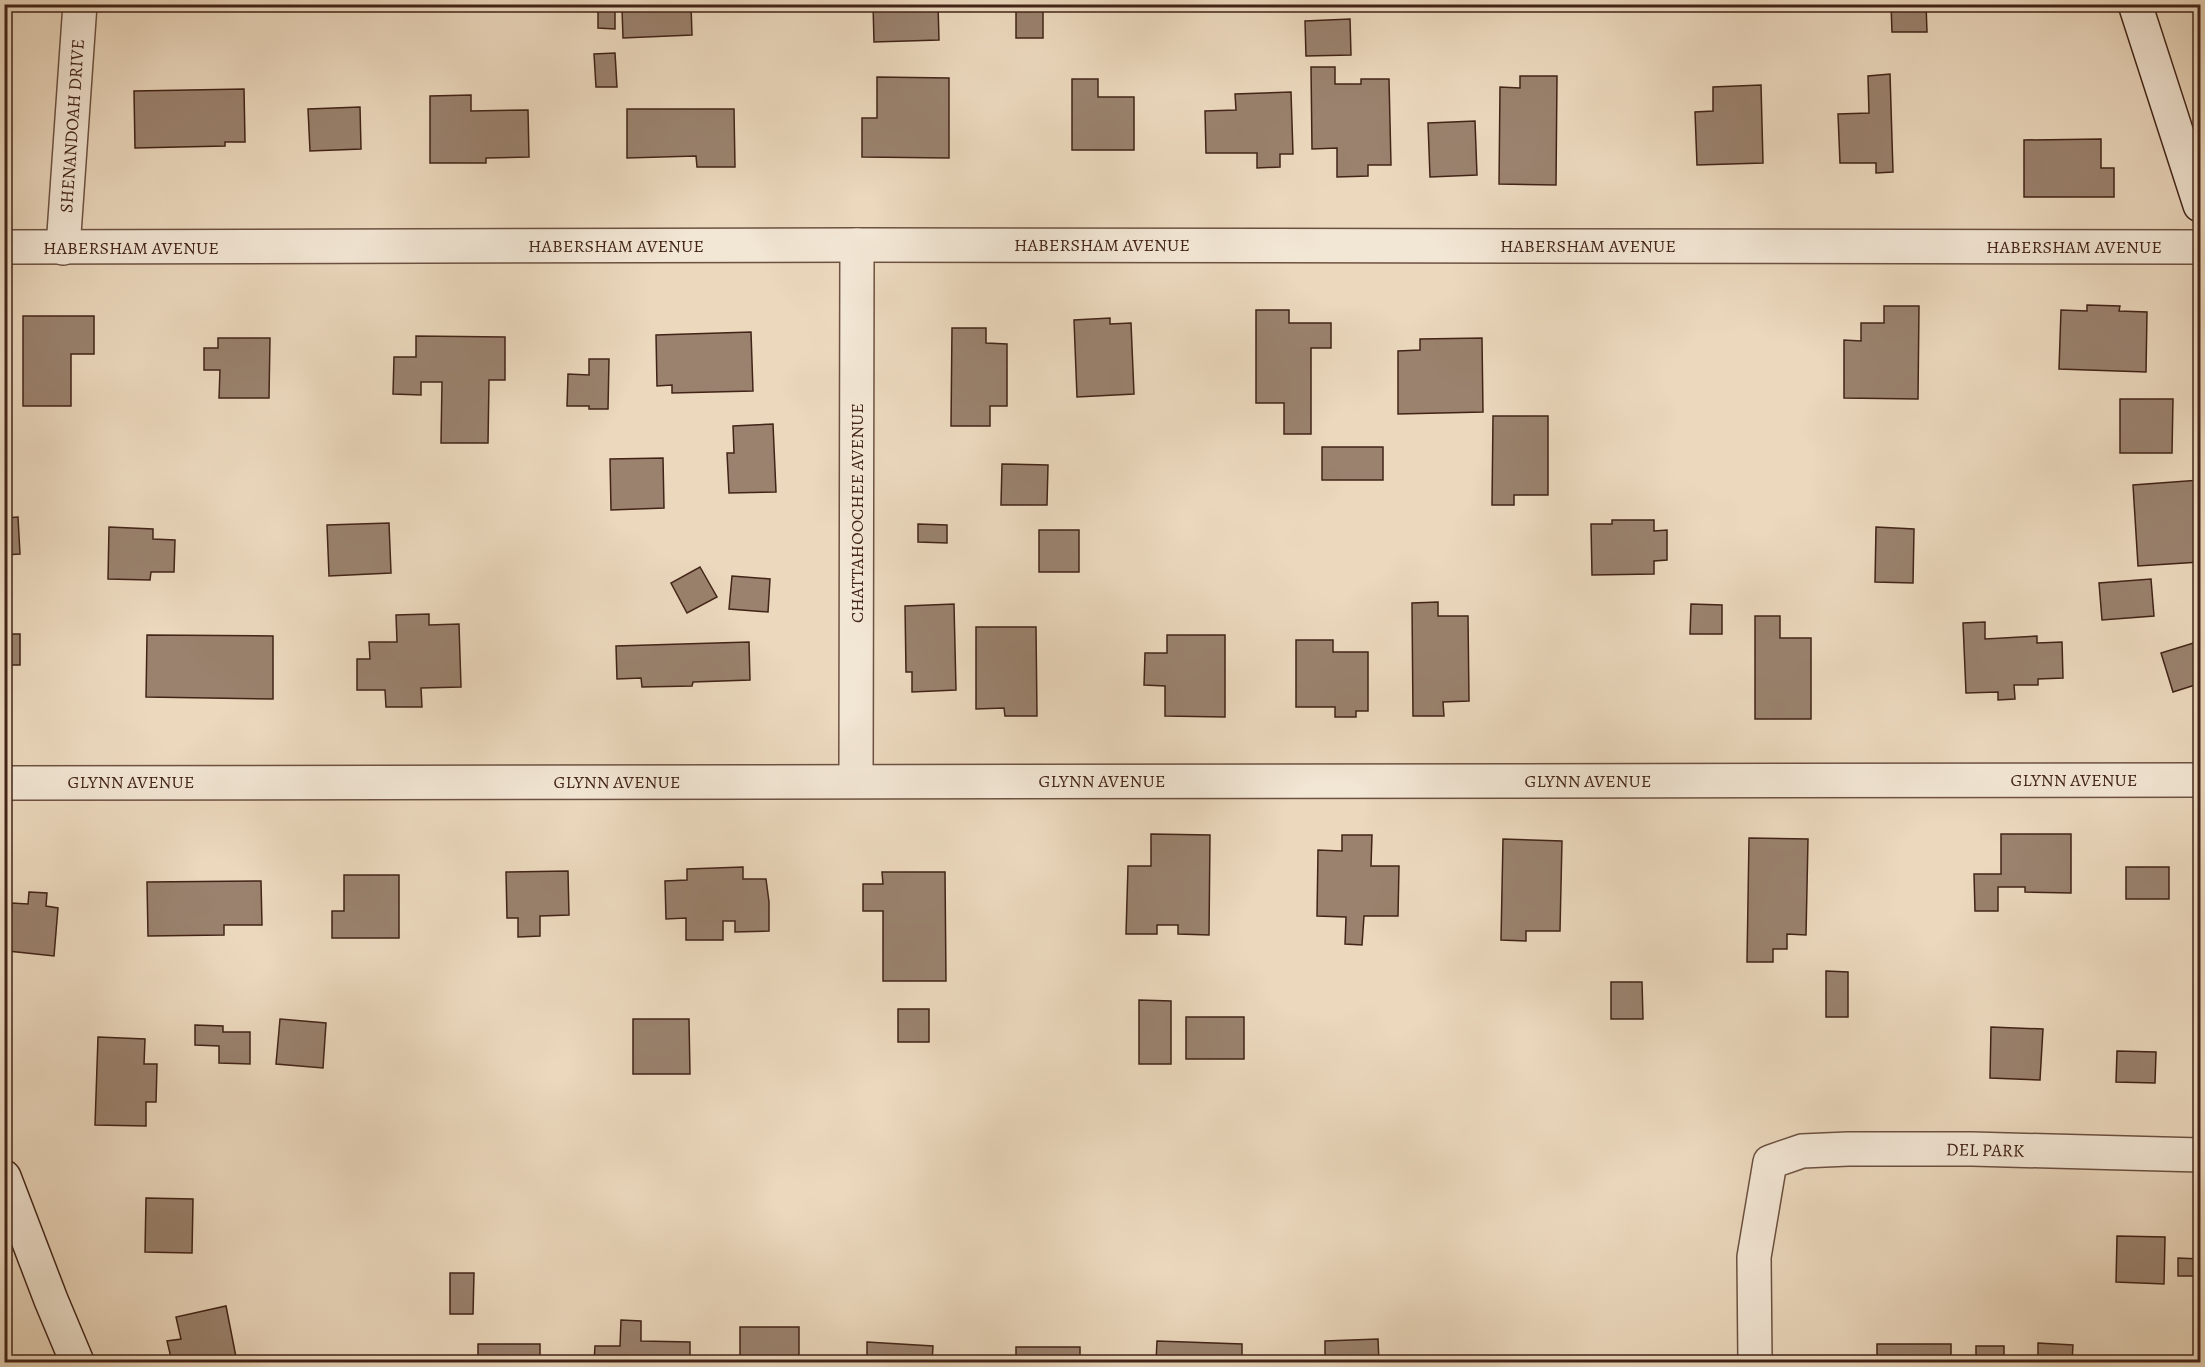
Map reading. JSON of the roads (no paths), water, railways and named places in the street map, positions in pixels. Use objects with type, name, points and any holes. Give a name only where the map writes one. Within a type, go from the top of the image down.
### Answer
[{"type":"street","name":"SHENANDOAH DRIVE","points":[[63,248],[80,4]]},
{"type":"street","points":[[2135,4],[2200,205]]},
{"type":"street","name":"HABERSHAM AVENUE","points":[[4,248],[857,245],[2200,247]]},
{"type":"street","name":"CHATTAHOOCHEE AVENUE","points":[[856,782],[857,245]]},
{"type":"street","name":"GLYNN AVENUE","points":[[4,783],[2200,780]]},
{"type":"street","name":"DEL PARK","points":[[1755,1362],[1754,1257],[1770,1162],[1802,1151],[1848,1149],[1972,1149],[2200,1155]]},
{"type":"street","points":[[4,1176],[77,1362]]}]
